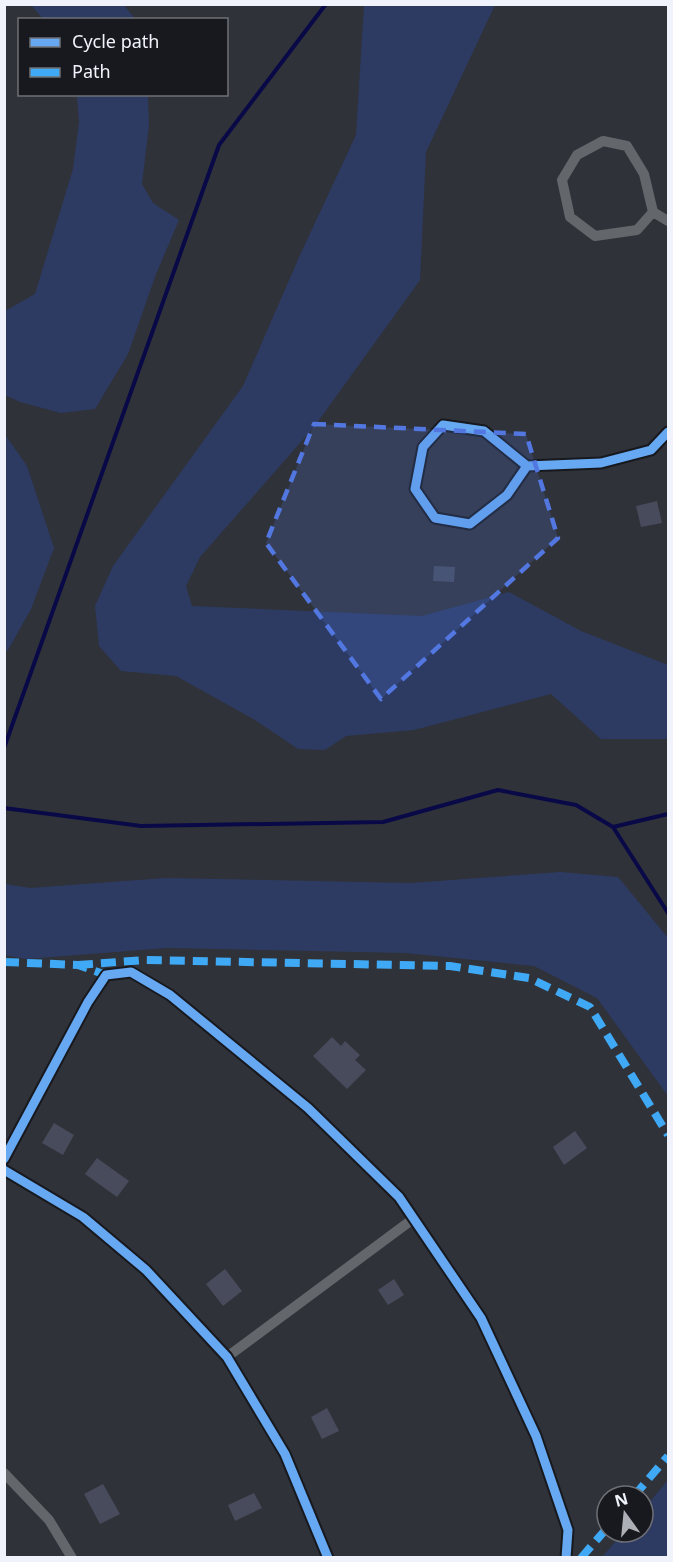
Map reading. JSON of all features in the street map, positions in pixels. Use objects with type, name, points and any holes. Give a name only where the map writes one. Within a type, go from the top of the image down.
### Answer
[{"type":"street","points":[[653,212],[637,230],[595,236],[570,217],[562,180],[577,155],[603,141],[627,146],[644,174],[653,212],[669,221]]},
{"type":"street","points":[[526,466],[507,495],[470,524],[435,518],[415,489],[423,447],[443,425],[484,431],[526,466],[601,463],[651,450],[669,432]]},
{"type":"street","points":[[4,1159],[88,1002],[106,975],[131,972],[170,995],[308,1108],[399,1197],[481,1318],[536,1436],[568,1530],[567,1557]]},
{"type":"street","points":[[4,1170],[92,1224],[146,1270],[227,1357],[285,1454],[328,1557]]},
{"type":"street","points":[[227,1357],[413,1219]]},
{"type":"street","points":[[4,1473],[49,1520],[72,1557]]},
{"type":"highlighted area","points":[[314,424],[526,434],[558,538],[381,699],[266,543]]},
{"type":"shaded area","points":[[31,5],[124,5],[134,18],[42,18]]},
{"type":"shaded area","points":[[364,5],[495,5],[426,152],[420,280],[314,427],[200,557],[186,586],[192,606],[422,616],[509,592],[581,631],[668,665],[668,739],[601,739],[551,694],[414,730],[346,736],[325,750],[298,749],[255,720],[176,676],[121,671],[99,646],[95,606],[113,566],[243,386],[300,255],[356,135]]},
{"type":"shaded area","points":[[77,96],[148,96],[149,125],[142,184],[153,203],[179,220],[156,274],[128,354],[95,409],[61,413],[20,402],[5,395],[5,311],[35,294],[73,169],[79,122]]},
{"type":"shaded area","points":[[4,433],[27,466],[54,548],[31,609],[5,653]]},
{"type":"shaded area","points":[[560,872],[618,877],[668,938],[668,1096],[597,998],[534,966],[405,953],[167,948],[26,959],[5,955],[5,884],[30,888],[165,878],[410,883]]},
{"type":"shaded area","points":[[668,1480],[668,1557],[602,1557],[613,1544],[655,1544],[655,1496]]},
{"type":"building","points":[[657,501],[662,523],[641,527],[636,506]]},
{"type":"building","points":[[434,566],[455,567],[454,582],[433,581]]},
{"type":"building","points":[[332,1037],[341,1046],[345,1041],[360,1055],[355,1060],[366,1070],[347,1089],[313,1056]]},
{"type":"building","points":[[54,1123],[74,1135],[63,1155],[42,1143]]},
{"type":"building","points":[[575,1131],[587,1148],[564,1165],[553,1147]]},
{"type":"building","points":[[97,1158],[129,1181],[117,1197],[85,1174]]},
{"type":"building","points":[[225,1269],[242,1291],[223,1306],[206,1284]]},
{"type":"building","points":[[394,1279],[404,1295],[388,1305],[378,1290]]},
{"type":"building","points":[[327,1408],[339,1431],[322,1439],[311,1417]]},
{"type":"building","points":[[103,1484],[120,1514],[100,1524],[84,1494]]},
{"type":"building","points":[[254,1493],[262,1508],[235,1521],[228,1505]]},
{"type":"waterway","points":[[4,748],[219,145],[326,4]]},
{"type":"waterway","points":[[4,808],[141,826],[383,822],[498,790],[576,805],[613,827],[668,814]]},
{"type":"waterway","points":[[613,827],[668,913]]},
{"type":"marked path","points":[[78,965],[144,960],[450,966],[529,978],[590,1007],[668,1135]]},
{"type":"marked path","points":[[4,962],[78,965],[106,975]]},
{"type":"marked path","points":[[644,1484],[668,1456]]},
{"type":"marked path","points":[[581,1558],[595,1542]]},
{"type":"cycle path","points":[[527,466],[507,495],[470,524],[435,518],[415,489],[423,447],[443,425],[484,431],[527,466],[601,463],[651,450],[668,432]]},
{"type":"cycle path","points":[[4,1159],[88,1002],[106,975],[131,972],[170,995],[308,1108],[399,1197],[481,1318],[536,1436],[568,1530],[566,1558]]},
{"type":"cycle path","points":[[4,1170],[83,1217],[146,1270],[227,1357],[285,1454],[328,1558]]}]
